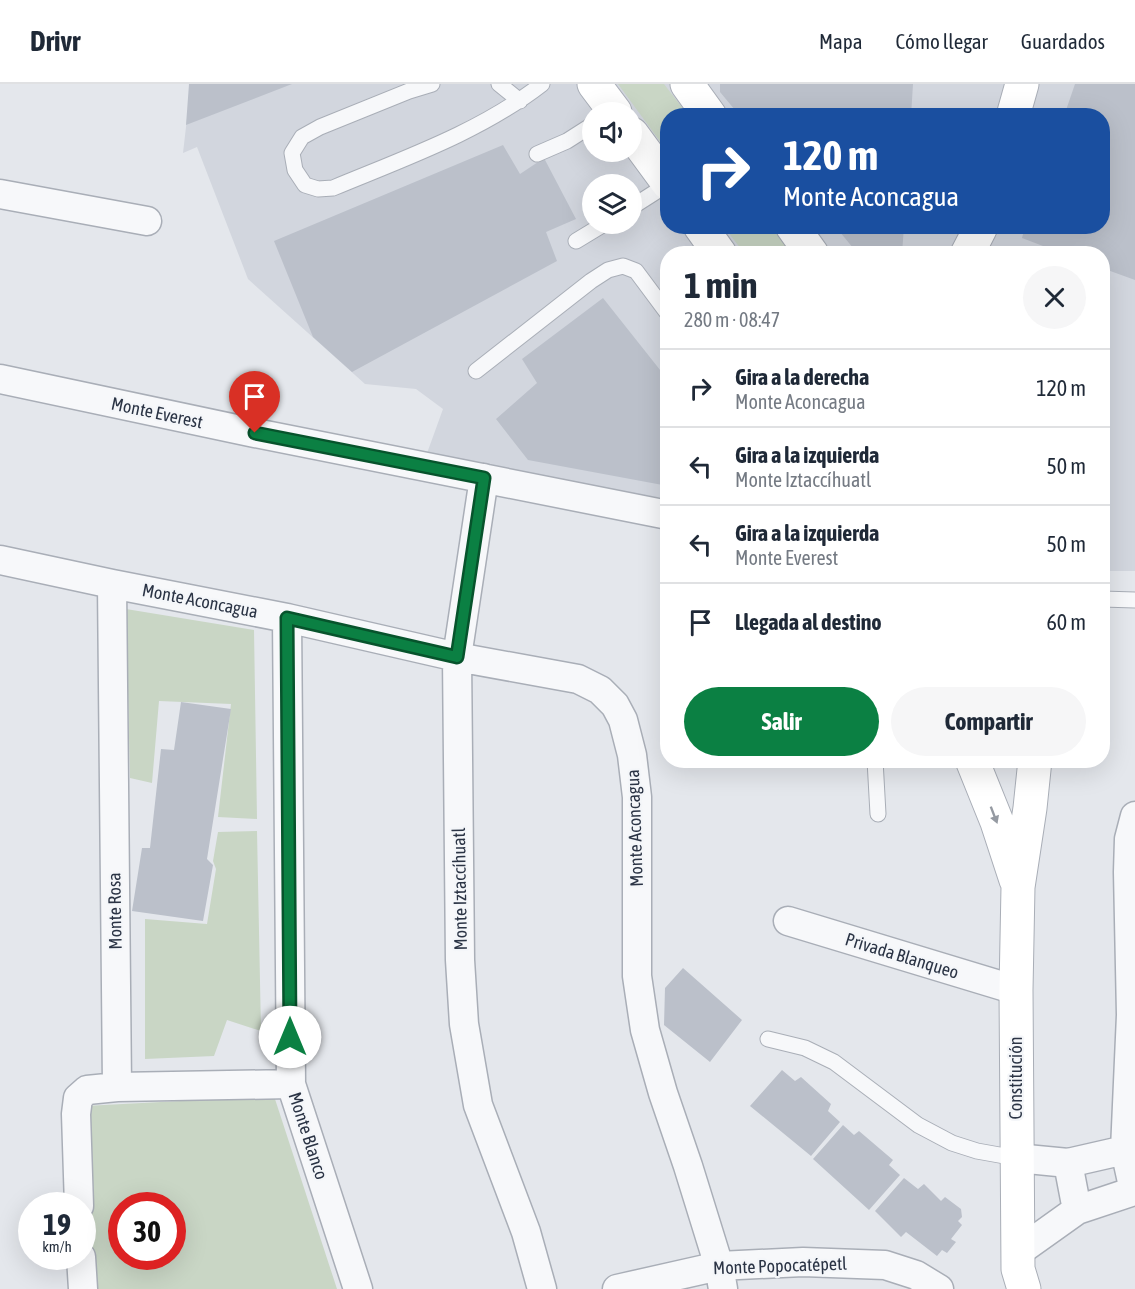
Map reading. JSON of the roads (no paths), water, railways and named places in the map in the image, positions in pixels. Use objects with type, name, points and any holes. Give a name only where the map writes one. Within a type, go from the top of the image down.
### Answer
[{"type":"street","points":[[594,84],[604,102]]},
{"type":"street","points":[[687,84],[704,108]]},
{"type":"street","points":[[1015,108],[1022,84]]},
{"type":"street","points":[[642,153],[660,174]]},
{"type":"street","points":[[0,194],[147,221]]},
{"type":"street","name":"Monte Everest","points":[[0,380],[660,512]]},
{"type":"street","name":"Monte Iztaccíhuatl","points":[[484,478],[457,657],[460,960],[464,1024],[478,1105],[526,1232],[542,1289]]},
{"type":"street","name":"Monte Aconcagua","points":[[0,560],[287,618],[457,657],[578,679],[600,690],[615,705],[623,720],[632,755],[637,797],[637,976],[645,1030],[721,1278]]},
{"type":"street","name":"Monte Rosa","points":[[111,584],[117,1087]]},
{"type":"street","name":"Monte Blanco","points":[[287,618],[291,1084],[358,1289]]},
{"type":"street","points":[[975,768],[997,822],[1018,887]]},
{"type":"street","points":[[1018,887],[1034,768]]},
{"type":"street","points":[[1016,1275],[1077,1210],[1135,1191],[1125,1150],[1133,1017],[1129,839],[1135,816]]},
{"type":"street","name":"Constitución","points":[[1016,1275],[1018,887]]},
{"type":"street","name":"Privada Blanqueo","points":[[788,921],[1016,990]]},
{"type":"street","points":[[79,1192],[76,1114],[78,1098],[87,1090],[117,1087],[291,1084]]},
{"type":"street","points":[[1016,1158],[1068,1163],[1125,1150]]},
{"type":"street","points":[[1068,1163],[1077,1210]]},
{"type":"street","name":"Monte Popocatépetl","points":[[617,1289],[721,1278],[803,1262],[885,1265],[916,1275],[939,1289]]},
{"type":"street","points":[[82,1270],[83,1289]]},
{"type":"lane","points":[[432,84],[320,127],[302,138],[292,153],[295,170],[304,184],[318,189],[333,188],[452,139],[520,101],[542,84]]},
{"type":"lane","points":[[499,84],[520,101]]},
{"type":"lane","points":[[537,154],[582,134]]},
{"type":"lane","points":[[642,200],[660,188]]},
{"type":"lane","points":[[576,241],[588,234]]},
{"type":"lane","points":[[476,371],[608,270],[623,266],[636,272],[660,304]]},
{"type":"lane","points":[[1110,599],[1135,600]]},
{"type":"lane","points":[[875,768],[878,814]]},
{"type":"lane","points":[[768,1039],[805,1048],[834,1062],[918,1125],[951,1143],[977,1151],[1016,1158]]}]
